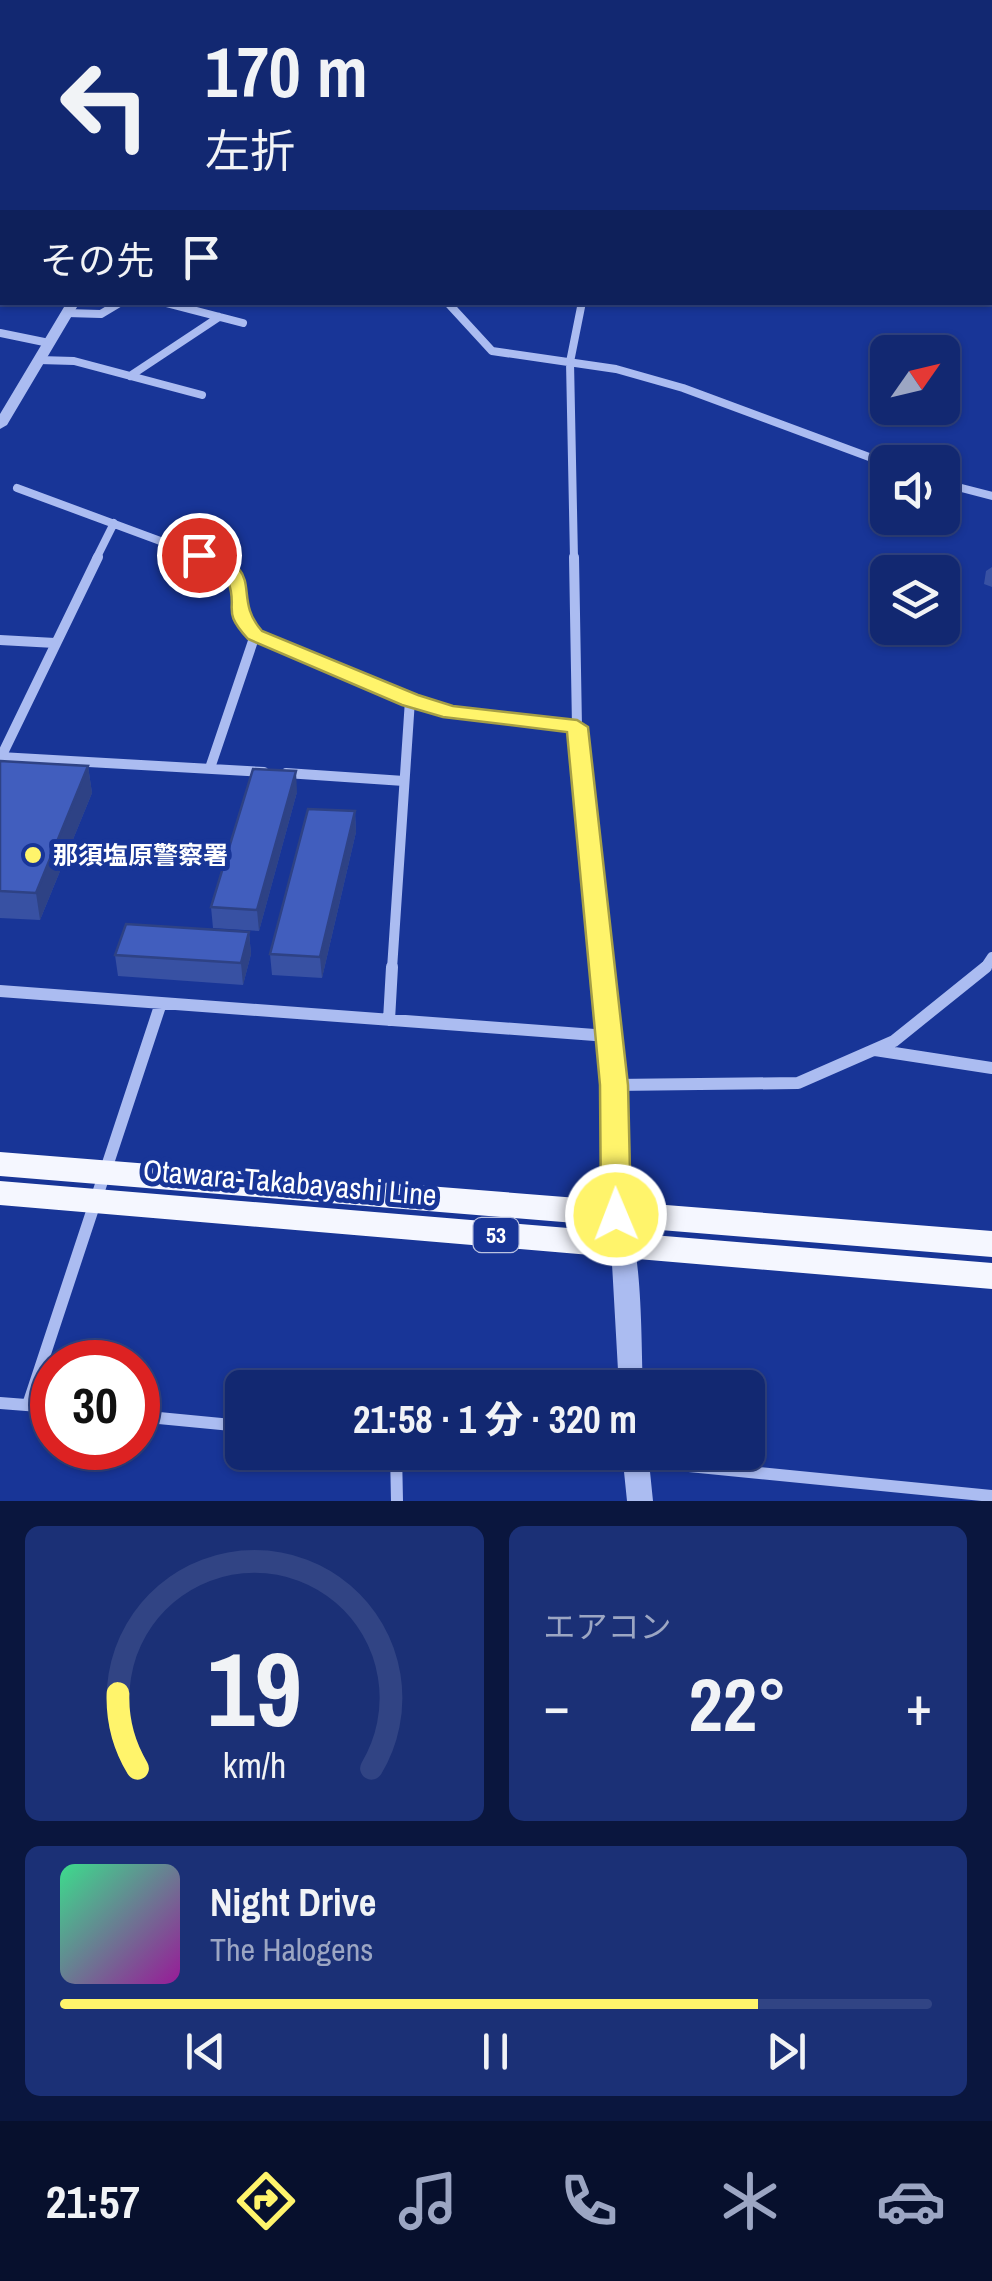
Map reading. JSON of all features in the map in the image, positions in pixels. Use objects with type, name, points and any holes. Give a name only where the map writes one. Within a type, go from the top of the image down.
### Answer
[{"type":"main road","name":"Otawara-Takabayashi Line","points":[[0,1164],[99,1186],[620,1231],[992,1276]]},
{"type":"main road","name":"Otawara-Takabayashi Line","points":[[0,1193],[99,1186]]},
{"type":"main road","name":"Otawara-Takabayashi Line","points":[[620,1231],[992,1244]]},
{"type":"street","points":[[0,425],[71,308],[102,314],[116,305]]},
{"type":"street","points":[[173,305],[243,323]]},
{"type":"street","points":[[449,305],[492,351],[616,369],[683,388],[870,457]]},
{"type":"street","points":[[581,305],[570,362],[577,727],[614,1085],[630,1370]]},
{"type":"street","points":[[130,376],[219,318]]},
{"type":"street","points":[[0,333],[49,343]]},
{"type":"street","points":[[39,360],[74,361],[202,395]]},
{"type":"street","points":[[17,488],[227,566],[238,581],[240,618],[255,635],[410,700],[450,712],[577,727]]},
{"type":"street","points":[[960,488],[992,496]]},
{"type":"street","points":[[114,523],[1,757],[404,781]]},
{"type":"street","points":[[210,768],[255,635]]},
{"type":"street","points":[[0,640],[55,643]]},
{"type":"street","points":[[390,1020],[410,700]]},
{"type":"street","points":[[614,1085],[798,1083],[909,1030],[983,970],[992,956]]},
{"type":"street","points":[[0,992],[608,1036]]},
{"type":"street","points":[[0,1402],[28,1404],[161,1003]]},
{"type":"street","points":[[874,1050],[992,1068]]},
{"type":"street","points":[[160,1418],[225,1424]]},
{"type":"street","points":[[396,1470],[396,1501]]},
{"type":"street","points":[[637,1470],[640,1501]]},
{"type":"street","points":[[739,1470],[931,1496],[992,1496]]},
{"type":"building","name":"那須塩原警察署","points":[[0,761],[88,766],[36,893],[0,891]]},
{"type":"building","points":[[253,769],[296,771],[257,910],[211,907]]},
{"type":"building","points":[[308,809],[355,811],[320,957],[270,954]]},
{"type":"building","points":[[126,924],[249,932],[241,963],[115,955]]},
{"type":"place","name":"那須塩原警察署","points":[[33,855]]},
{"type":"route","points":[[199,555],[227,566],[238,581],[240,618],[255,635],[410,700],[450,712],[577,727],[614,1085],[616,1215]]}]
